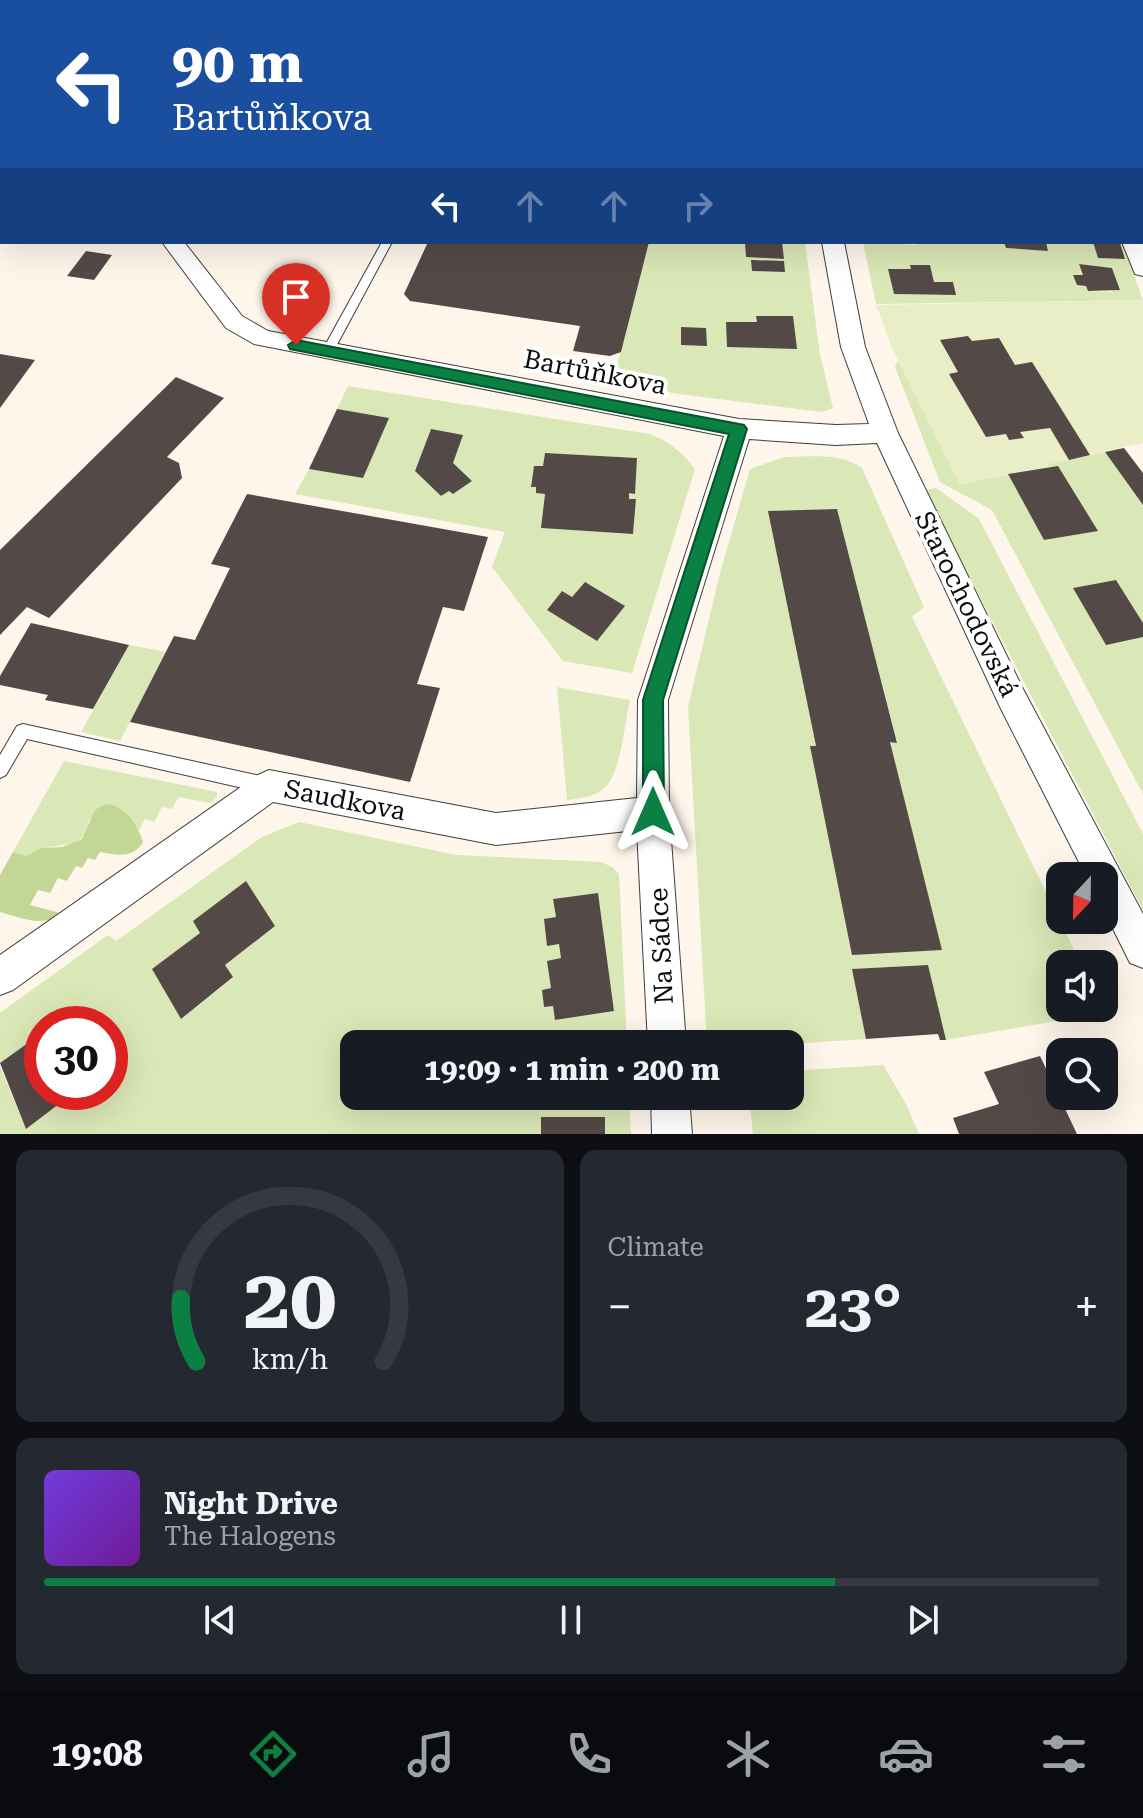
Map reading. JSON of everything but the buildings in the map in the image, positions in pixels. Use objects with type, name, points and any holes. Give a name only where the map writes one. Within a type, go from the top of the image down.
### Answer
[{"type":"street","name":"Bartůňkova","points":[[175,244],[242,329],[262,338],[739,429],[836,435],[885,433]]},
{"type":"street","name":"Starochodovská","points":[[833,244],[853,347],[885,433],[1012,699],[1143,950]]},
{"type":"street","points":[[1134,244],[1143,269]]},
{"type":"street","name":"Na Sádce","points":[[666,1030],[653,812],[653,700],[739,429]]},
{"type":"street","name":"Saudkova","points":[[0,977],[269,786],[496,829],[653,812]]},
{"type":"street","points":[[671,1110],[672,1134]]},
{"type":"lane","points":[[328,351],[386,244]]},
{"type":"lane","points":[[0,770],[23,731],[269,786]]},
{"type":"green space","points":[[648,244],[745,244],[747,257],[783,259],[782,244],[805,244],[820,355],[833,408],[822,412],[679,394],[613,381]]},
{"type":"green space","points":[[863,244],[1005,244],[1006,248],[1048,251],[1046,244],[1094,244],[1098,258],[1125,259],[1120,244],[1123,244],[1143,300],[876,304]],"holes":[[[1079,264],[1112,268],[1120,289],[1112,289],[1112,292],[1088,291],[1086,286],[1077,285],[1073,275],[1083,275]],[[930,266],[934,282],[952,283],[937,295],[894,294],[888,269]]]},
{"type":"green space","points":[[1143,300],[1143,443],[1048,464],[1049,468],[960,484],[893,350],[876,305]]},
{"type":"green space","points":[[898,360],[960,484],[1008,474],[1044,540],[1097,531],[1047,464],[1105,452],[1143,505],[1143,623],[1116,580],[1073,588],[1106,644],[1143,637],[1143,794],[992,510],[940,482],[895,367]]},
{"type":"green space","points":[[348,386],[650,434],[680,452],[695,469],[632,673],[563,661],[492,567],[505,532],[295,494],[309,469],[363,478],[337,409]],"holes":[[[431,429],[453,463],[472,481],[453,494],[449,491],[441,496],[415,471]],[[545,453],[637,458],[635,493],[629,493],[629,499],[636,500],[633,534],[541,528],[545,494],[536,493],[536,487],[531,486],[534,466],[543,466]],[[585,582],[625,606],[597,641],[547,610],[562,591],[572,597]]]},
{"type":"green space","points":[[814,456],[835,457],[862,468],[924,607],[912,617],[1046,892],[1046,934],[1066,934],[1074,950],[1046,950],[1046,1022],[1051,1022],[946,1040],[927,965],[853,969],[866,1039],[804,1043],[804,1030],[706,1030],[688,707],[720,573],[750,469],[784,457]],"holes":[[[837,509],[897,742],[890,742],[942,950],[852,954],[816,746],[769,511]]]},
{"type":"green space","points":[[936,488],[979,519],[1143,834],[1143,910],[1118,862],[924,490]]},
{"type":"green space","points":[[129,645],[166,652],[120,741],[81,732]]},
{"type":"green space","points":[[557,687],[630,700],[612,778],[598,792],[567,800]]},
{"type":"green space","points":[[64,761],[217,792],[217,797],[211,803],[178,797],[172,809],[162,807],[154,822],[145,819],[139,830],[123,810],[89,820],[83,835],[73,843],[42,849],[26,856],[13,852]]},
{"type":"green space","points":[[106,804],[119,808],[130,817],[143,842],[139,847],[124,854],[100,852],[95,860],[88,858],[82,868],[76,866],[67,881],[58,878],[50,893],[38,890],[30,905],[60,913],[54,918],[39,921],[0,912],[0,875],[13,852],[26,856],[42,848],[62,847],[82,839],[95,810]]},
{"type":"green space","points":[[299,822],[456,855],[601,862],[619,874],[626,1030],[340,1030],[340,1110],[630,1110],[631,1134],[605,1134],[604,1117],[542,1117],[541,1134],[0,1134],[0,1067],[26,1129],[49,1110],[128,1110],[128,1006],[24,1006],[24,1046],[0,1063],[0,1013],[105,937],[109,935],[116,941],[262,837]],"holes":[[[598,893],[614,1011],[555,1020],[553,1006],[544,1007],[542,990],[551,988],[561,958],[559,944],[547,946],[544,920],[556,917],[553,899]],[[275,926],[225,965],[233,978],[181,1019],[153,969],[200,933]]]},
{"type":"green space","points":[[883,1065],[919,1134],[753,1134],[750,1110],[804,1110],[804,1070]]},
{"type":"route","points":[[296,345],[739,429],[653,700],[653,812]]}]
